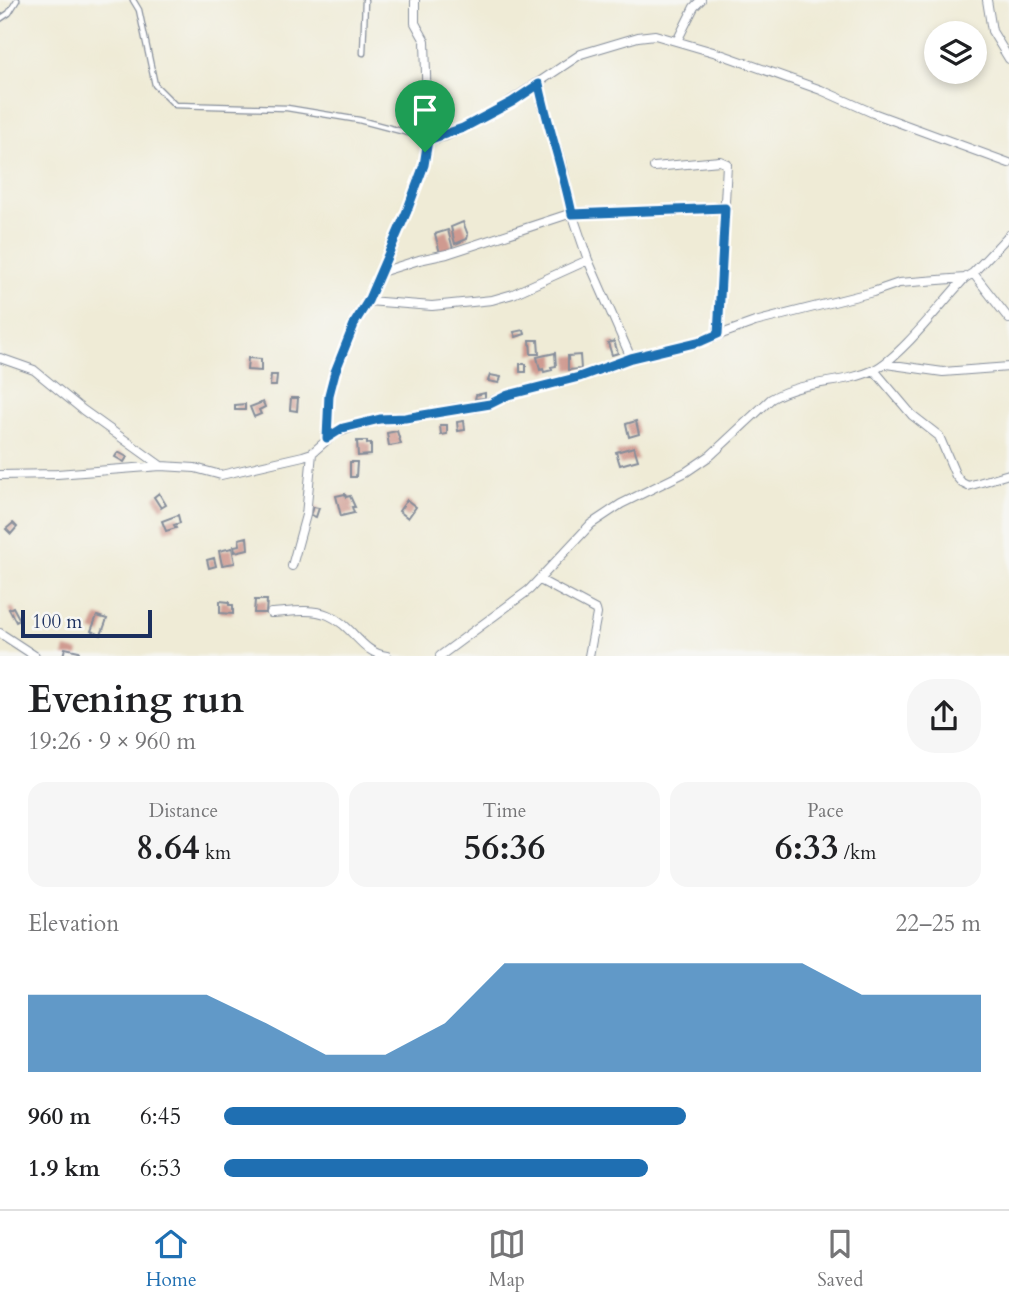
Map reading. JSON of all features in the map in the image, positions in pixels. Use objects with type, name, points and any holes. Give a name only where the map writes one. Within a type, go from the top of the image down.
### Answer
[{"type":"street","points":[[327,438],[329,395],[335,372],[355,322],[381,272],[424,165],[427,138],[425,41],[415,23],[415,0]]},
{"type":"street","points":[[677,41],[701,0]]},
{"type":"street","points":[[987,0],[992,31],[1009,59]]},
{"type":"street","points":[[427,138],[463,128],[512,102],[581,54],[639,37],[655,36],[720,54],[821,90],[873,113],[1009,163]]},
{"type":"street","points":[[539,84],[545,113],[563,169],[572,214],[631,358]]},
{"type":"street","points":[[654,167],[720,161],[728,168],[718,334]]},
{"type":"street","points":[[381,272],[572,214],[725,208]]},
{"type":"street","points":[[440,656],[540,580],[591,524],[621,504],[686,472],[711,454],[771,399],[810,383],[863,374],[886,364],[1009,235]]},
{"type":"street","points":[[368,301],[432,306],[492,300],[513,294],[589,260]]},
{"type":"street","points":[[0,475],[57,474],[161,466],[195,468],[221,475],[312,453],[327,438],[343,428],[380,419],[405,418],[490,404],[508,395],[579,377],[631,358],[702,341],[755,322],[899,284],[969,276]]},
{"type":"street","points":[[969,276],[1009,319]]},
{"type":"street","points":[[0,358],[34,370],[83,410],[161,466]]},
{"type":"street","points":[[886,364],[943,372],[1009,367]]},
{"type":"street","points":[[874,370],[912,415],[939,436],[956,476],[962,483],[968,486],[1009,474]]},
{"type":"street","points":[[292,566],[306,515],[312,453]]},
{"type":"street","points":[[540,580],[596,610],[589,656]]},
{"type":"street","points":[[271,613],[313,612],[327,615],[354,632],[368,650],[387,656]]},
{"type":"street","points":[[0,633],[35,656]]},
{"type":"lane","points":[[0,19],[9,13],[17,0]]},
{"type":"lane","points":[[132,0],[139,10],[155,85],[175,105],[287,108],[359,120],[427,138]]},
{"type":"lane","points":[[363,53],[365,0]]},
{"type":"building","points":[[463,222],[467,239],[455,244],[451,227]]},
{"type":"building","points":[[448,230],[453,249],[440,253],[435,234]]},
{"type":"building","points":[[524,330],[525,334],[516,337],[514,332]]},
{"type":"building","points":[[530,340],[538,340],[539,354],[531,354]]},
{"type":"building","points":[[614,341],[618,353],[612,355],[608,343]]},
{"type":"building","points":[[555,353],[556,366],[544,372],[543,369],[540,370],[537,357]]},
{"type":"building","points":[[580,355],[581,369],[568,370],[568,356]]},
{"type":"building","points":[[248,358],[261,359],[261,371],[247,370]]},
{"type":"building","points":[[520,364],[526,364],[526,372],[520,372]]},
{"type":"building","points":[[271,375],[277,375],[276,386],[270,386]]},
{"type":"building","points":[[490,375],[501,377],[499,383],[488,381]]},
{"type":"building","points":[[485,393],[485,398],[475,399],[476,395]]},
{"type":"building","points":[[291,398],[298,398],[297,411],[290,410]]},
{"type":"building","points":[[263,402],[265,407],[259,410],[261,414],[254,417],[250,407]]},
{"type":"building","points":[[245,404],[245,410],[235,410],[235,405]]},
{"type":"building","points":[[464,421],[465,430],[458,431],[457,422]]},
{"type":"building","points":[[636,421],[639,434],[629,437],[626,424]]},
{"type":"building","points":[[440,425],[447,425],[447,434],[441,435]]},
{"type":"building","points":[[397,431],[401,444],[389,446],[387,433]]},
{"type":"building","points":[[357,441],[371,443],[371,455],[358,456]]},
{"type":"building","points":[[634,447],[638,460],[620,465],[616,452]]},
{"type":"building","points":[[118,452],[127,457],[124,462],[115,457]]},
{"type":"building","points":[[350,462],[357,462],[356,477],[350,477]]},
{"type":"building","points":[[159,493],[166,505],[161,508],[154,497]]},
{"type":"building","points":[[345,494],[346,497],[350,496],[355,507],[352,507],[354,513],[341,516],[336,496]]},
{"type":"building","points":[[407,500],[416,507],[408,518],[399,511]]},
{"type":"building","points":[[313,507],[319,508],[316,517],[310,515]]},
{"type":"building","points":[[178,515],[180,523],[174,525],[176,528],[166,531],[162,521]]},
{"type":"building","points":[[13,523],[17,527],[11,534],[6,529]]},
{"type":"building","points":[[247,537],[248,549],[235,552],[234,546],[240,545],[239,539]]},
{"type":"building","points":[[232,548],[235,563],[222,565],[219,551]]},
{"type":"building","points":[[214,558],[216,566],[209,568],[207,560]]},
{"type":"building","points":[[255,600],[267,600],[266,613],[254,613]]},
{"type":"building","points":[[220,601],[233,605],[233,614],[220,613]]},
{"type":"building","points":[[13,607],[20,620],[16,622],[9,609]]},
{"type":"building","points":[[97,616],[107,619],[101,635],[91,631]]},
{"type":"building","points":[[65,648],[79,651],[78,656],[63,656]]},
{"type":"route","points":[[539,84],[545,113],[563,169],[572,214],[725,208],[718,334],[702,341],[631,358],[579,377],[508,395],[475,408],[455,408],[446,412],[380,419],[343,428],[327,438],[329,395],[335,372],[355,322],[368,301],[407,211],[424,165],[425,152],[428,140],[446,136],[491,114],[539,84]]}]
